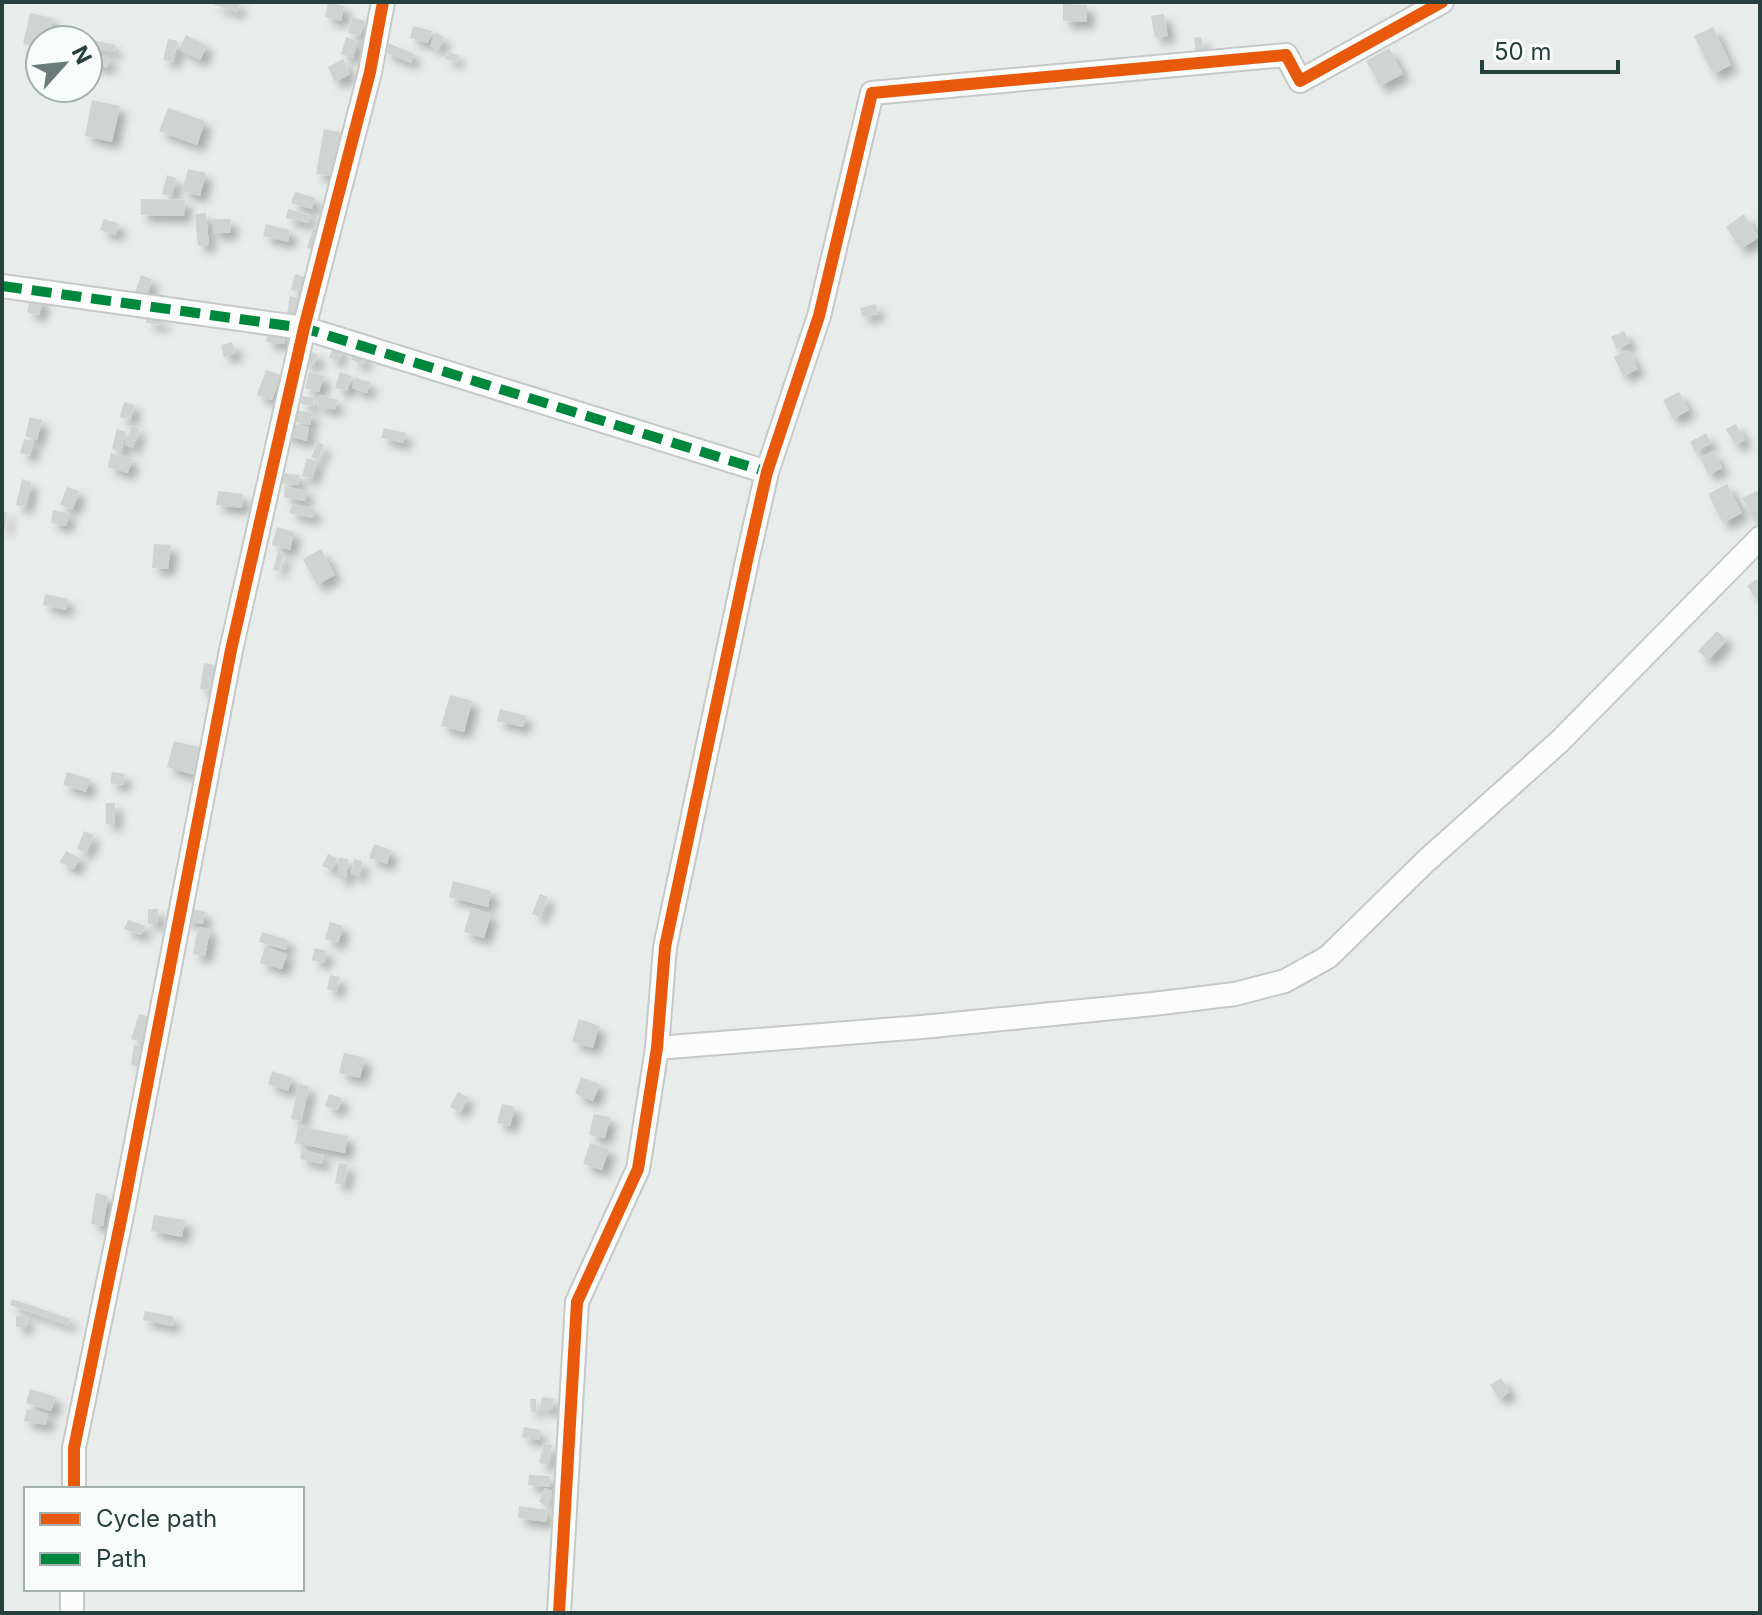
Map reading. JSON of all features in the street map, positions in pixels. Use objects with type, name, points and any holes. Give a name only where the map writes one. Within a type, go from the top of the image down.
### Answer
[{"type":"street","points":[[74,1487],[74,1448],[231,650],[304,328],[370,72],[383,2]]},
{"type":"street","points":[[559,1613],[577,1302],[638,1169],[657,1048],[665,947],[767,472],[819,316],[872,93],[1286,55],[1300,81],[1442,2]]},
{"type":"street","points":[[2,286],[304,328],[767,472]]},
{"type":"street","points":[[657,1048],[922,1027],[1153,1004],[1235,994],[1285,981],[1328,957],[1426,861],[1559,742],[1760,538]]},
{"type":"street","points":[[72,1591],[72,1613]]},
{"type":"building","points":[[213,2],[240,2],[237,12]]},
{"type":"building","points":[[328,2],[344,6],[341,21],[325,17]]},
{"type":"building","points":[[1063,4],[1087,5],[1087,22],[1063,21]]},
{"type":"building","points":[[30,13],[53,18],[52,24],[28,24]]},
{"type":"building","points":[[1164,14],[1168,36],[1155,37],[1151,16]]},
{"type":"building","points":[[353,17],[365,21],[360,36],[348,33]]},
{"type":"building","points":[[413,26],[432,31],[428,43],[410,38]]},
{"type":"building","points":[[1713,27],[1731,65],[1713,74],[1694,36]]},
{"type":"building","points":[[436,33],[444,37],[438,50],[430,46]]},
{"type":"building","points":[[186,35],[207,46],[200,60],[179,49]]},
{"type":"building","points":[[346,37],[357,41],[353,58],[341,54]]},
{"type":"building","points":[[1201,37],[1204,54],[1196,55],[1194,38]]},
{"type":"building","points":[[168,39],[178,41],[173,62],[163,60]]},
{"type":"building","points":[[104,43],[115,45],[114,52],[104,50]]},
{"type":"building","points":[[388,43],[414,54],[411,63],[384,52]]},
{"type":"building","points":[[1389,48],[1403,74],[1380,86],[1366,61]]},
{"type":"building","points":[[448,52],[458,55],[456,62],[445,59]]},
{"type":"building","points":[[104,57],[110,59],[107,68],[104,67]]},
{"type":"building","points":[[343,59],[350,74],[335,82],[328,67]]},
{"type":"building","points":[[91,104],[120,106],[112,142],[85,136]]},
{"type":"building","points":[[168,108],[205,121],[197,145],[159,131]]},
{"type":"building","points":[[324,129],[345,133],[337,177],[316,174]]},
{"type":"building","points":[[188,169],[206,173],[200,196],[182,191]]},
{"type":"building","points":[[167,175],[176,178],[171,196],[162,194]]},
{"type":"building","points":[[295,192],[315,198],[312,209],[291,203]]},
{"type":"building","points":[[141,199],[185,200],[184,216],[141,215]]},
{"type":"building","points":[[288,209],[311,215],[309,223],[286,218]]},
{"type":"building","points":[[206,213],[209,245],[198,246],[195,214]]},
{"type":"building","points":[[1744,214],[1759,237],[1741,249],[1726,227]]},
{"type":"building","points":[[104,219],[119,224],[116,235],[100,230]]},
{"type":"building","points":[[213,219],[231,219],[230,233],[213,233]]},
{"type":"building","points":[[266,224],[290,230],[288,242],[263,236]]},
{"type":"building","points":[[313,228],[325,231],[319,251],[307,248]]},
{"type":"building","points":[[295,274],[308,278],[305,293],[291,290]]},
{"type":"building","points":[[141,275],[152,279],[147,296],[135,292]]},
{"type":"building","points":[[31,296],[43,299],[39,315],[27,312]]},
{"type":"building","points":[[290,296],[299,298],[295,315],[287,314]]},
{"type":"building","points":[[876,304],[878,314],[862,317],[860,308]]},
{"type":"building","points":[[147,317],[163,319],[162,325],[146,323]]},
{"type":"building","points":[[268,330],[285,333],[284,344],[266,342]]},
{"type":"building","points":[[1624,331],[1630,343],[1617,349],[1611,337]]},
{"type":"building","points":[[232,342],[236,353],[224,357],[221,345]]},
{"type":"building","points":[[334,345],[342,348],[337,361],[329,358]]},
{"type":"building","points":[[306,350],[318,355],[314,365],[302,360]]},
{"type":"building","points":[[1628,350],[1638,369],[1623,376],[1614,357]]},
{"type":"building","points":[[355,352],[367,358],[362,365],[351,359]]},
{"type":"building","points":[[266,370],[281,375],[272,400],[257,395]]},
{"type":"building","points":[[309,372],[324,376],[319,392],[305,388]]},
{"type":"building","points":[[340,372],[352,376],[347,391],[335,388]]},
{"type":"building","points":[[355,378],[370,382],[367,393],[352,388]]},
{"type":"building","points":[[1679,392],[1689,410],[1673,419],[1663,400]]},
{"type":"building","points":[[320,395],[337,400],[335,410],[317,406]]},
{"type":"building","points":[[302,396],[314,398],[313,406],[301,404]]},
{"type":"building","points":[[124,402],[135,405],[130,420],[120,417]]},
{"type":"building","points":[[296,410],[312,413],[310,425],[294,422]]},
{"type":"building","points":[[30,417],[42,420],[37,440],[25,436]]},
{"type":"building","points":[[286,422],[309,427],[307,441],[283,435]]},
{"type":"building","points":[[1736,424],[1745,440],[1735,445],[1726,429]]},
{"type":"building","points":[[132,425],[139,428],[133,448],[125,445]]},
{"type":"building","points":[[384,428],[406,433],[403,443],[381,438]]},
{"type":"building","points":[[117,429],[126,432],[121,452],[112,449]]},
{"type":"building","points":[[1706,433],[1711,443],[1695,452],[1690,442]]},
{"type":"building","points":[[24,439],[34,441],[30,456],[20,453]]},
{"type":"building","points":[[318,442],[324,445],[318,460],[311,457]]},
{"type":"building","points":[[1713,451],[1722,468],[1709,475],[1700,458]]},
{"type":"building","points":[[111,453],[132,459],[128,473],[108,467]]},
{"type":"building","points":[[307,458],[317,461],[312,479],[302,476]]},
{"type":"building","points":[[282,473],[299,475],[298,485],[281,483]]},
{"type":"building","points":[[22,479],[31,482],[26,507],[16,505]]},
{"type":"building","points":[[1727,484],[1742,513],[1723,523],[1708,494]]},
{"type":"building","points":[[67,487],[79,491],[73,509],[60,505]]},
{"type":"building","points":[[285,487],[307,490],[305,501],[284,497]]},
{"type":"building","points":[[218,491],[243,494],[242,508],[216,505]]},
{"type":"building","points":[[1757,491],[1760,496],[1760,519],[1755,522],[1742,498]]},
{"type":"building","points":[[292,504],[315,509],[313,518],[289,513]]},
{"type":"building","points":[[53,510],[69,513],[66,526],[51,523]]},
{"type":"building","points":[[2,511],[7,512],[5,529],[2,529]]},
{"type":"building","points":[[277,527],[294,532],[290,550],[272,545]]},
{"type":"building","points":[[154,544],[171,545],[168,569],[152,568]]},
{"type":"building","points":[[321,549],[335,575],[317,585],[303,559]]},
{"type":"building","points":[[278,552],[284,554],[279,571],[273,570]]},
{"type":"building","points":[[1757,579],[1760,583],[1758,601],[1747,586]]},
{"type":"building","points":[[45,594],[68,599],[66,610],[43,605]]},
{"type":"building","points":[[1717,631],[1727,640],[1708,660],[1698,651]]},
{"type":"building","points":[[204,663],[215,665],[211,691],[200,689]]},
{"type":"building","points":[[450,695],[472,701],[464,732],[441,726]]},
{"type":"building","points":[[500,709],[526,716],[523,727],[497,721]]},
{"type":"building","points":[[174,741],[202,748],[194,775],[167,767]]},
{"type":"building","points":[[67,772],[90,779],[86,792],[63,785]]},
{"type":"building","points":[[112,772],[125,774],[123,785],[110,783]]},
{"type":"building","points":[[106,803],[115,803],[115,824],[106,824]]},
{"type":"building","points":[[84,831],[93,835],[86,853],[77,849]]},
{"type":"building","points":[[374,844],[391,850],[387,864],[369,858]]},
{"type":"building","points":[[66,851],[80,858],[74,869],[60,862]]},
{"type":"building","points":[[328,854],[337,858],[331,870],[322,866]]},
{"type":"building","points":[[339,858],[348,859],[346,879],[337,878]]},
{"type":"building","points":[[354,859],[362,861],[359,876],[351,874]]},
{"type":"building","points":[[453,881],[491,891],[488,907],[449,897]]},
{"type":"building","points":[[540,894],[548,897],[540,917],[532,914]]},
{"type":"building","points":[[188,908],[205,912],[203,924],[185,921]]},
{"type":"building","points":[[471,908],[491,914],[484,938],[464,932]]},
{"type":"building","points":[[148,909],[158,909],[157,924],[148,924]]},
{"type":"building","points":[[128,920],[145,926],[141,935],[124,929]]},
{"type":"building","points":[[330,922],[343,926],[338,943],[325,939]]},
{"type":"building","points":[[198,927],[210,929],[205,956],[193,954]]},
{"type":"building","points":[[262,932],[288,940],[286,950],[259,942]]},
{"type":"building","points":[[265,947],[287,954],[282,969],[260,963]]},
{"type":"building","points":[[315,948],[327,951],[324,963],[312,960]]},
{"type":"building","points":[[330,975],[340,977],[336,992],[327,989]]},
{"type":"building","points":[[139,1014],[151,1017],[144,1042],[131,1039]]},
{"type":"building","points":[[579,1019],[599,1026],[593,1048],[572,1042]]},
{"type":"building","points":[[134,1045],[145,1047],[143,1067],[131,1065]]},
{"type":"building","points":[[344,1053],[365,1058],[360,1078],[339,1073]]},
{"type":"building","points":[[272,1071],[292,1078],[288,1091],[268,1084]]},
{"type":"building","points":[[581,1077],[600,1084],[593,1101],[575,1094]]},
{"type":"building","points":[[299,1084],[309,1086],[301,1121],[291,1119]]},
{"type":"building","points":[[458,1092],[468,1097],[460,1112],[450,1107]]},
{"type":"building","points":[[329,1094],[342,1098],[338,1110],[325,1106]]},
{"type":"building","points":[[502,1104],[515,1107],[510,1126],[497,1123]]},
{"type":"building","points":[[594,1114],[610,1117],[605,1138],[589,1135]]},
{"type":"building","points":[[298,1126],[348,1136],[345,1153],[295,1143]]},
{"type":"building","points":[[590,1143],[609,1149],[602,1170],[583,1164]]},
{"type":"building","points":[[302,1150],[324,1155],[322,1164],[300,1159]]},
{"type":"building","points":[[339,1163],[348,1164],[344,1185],[335,1183]]},
{"type":"building","points":[[96,1193],[108,1196],[103,1226],[91,1224]]},
{"type":"building","points":[[154,1215],[185,1220],[182,1237],[151,1231]]},
{"type":"building","points":[[12,1299],[71,1319],[68,1325],[10,1305]]},
{"type":"building","points":[[145,1311],[174,1317],[173,1326],[143,1320]]},
{"type":"building","points":[[16,1316],[27,1316],[26,1327],[16,1327]]},
{"type":"building","points":[[1501,1378],[1510,1392],[1499,1399],[1490,1385]]},
{"type":"building","points":[[30,1389],[56,1397],[51,1411],[26,1403]]},
{"type":"building","points":[[542,1397],[554,1399],[552,1410],[540,1408]]},
{"type":"building","points":[[530,1399],[536,1399],[536,1412],[531,1412]]},
{"type":"building","points":[[27,1409],[48,1414],[46,1425],[24,1421]]},
{"type":"building","points":[[524,1427],[540,1430],[539,1440],[522,1437]]},
{"type":"building","points":[[544,1443],[552,1445],[548,1465],[539,1463]]},
{"type":"building","points":[[529,1475],[550,1476],[549,1487],[528,1485]]},
{"type":"building","points":[[545,1488],[552,1491],[546,1506],[539,1502]]},
{"type":"building","points":[[519,1506],[547,1510],[546,1522],[518,1518]]},
{"type":"marked path","points":[[2,286],[304,328],[767,472]]},
{"type":"cycle path","points":[[74,1487],[74,1448],[231,650],[304,328],[370,72],[383,2]]},
{"type":"cycle path","points":[[559,1613],[577,1302],[638,1169],[657,1048],[665,947],[748,556],[767,472],[819,316],[872,93],[1286,55],[1300,81],[1442,2]]}]
